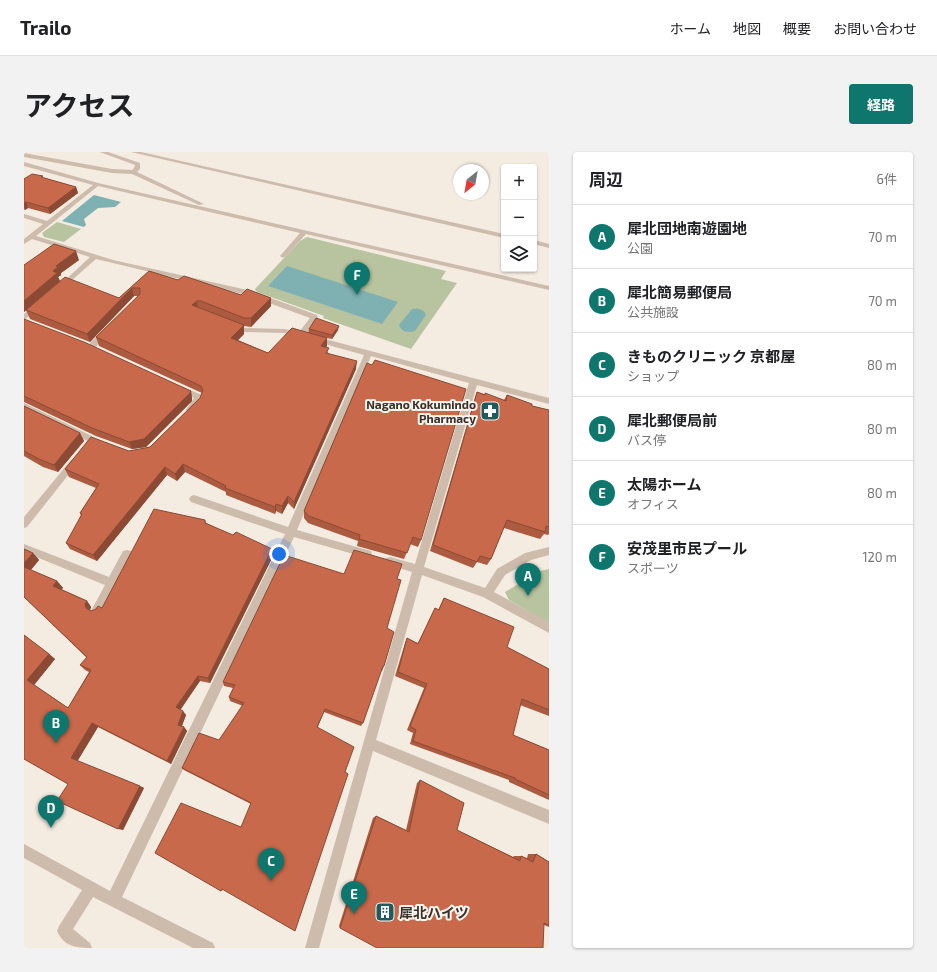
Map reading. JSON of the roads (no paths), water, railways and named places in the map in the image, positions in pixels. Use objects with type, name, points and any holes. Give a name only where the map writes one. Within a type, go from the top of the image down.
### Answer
[{"type":"street","points":[[103,152],[138,164],[137,169],[133,172]]},
{"type":"street","points":[[134,152],[501,235]]},
{"type":"street","points":[[24,155],[112,171],[133,172],[202,204],[204,209]]},
{"type":"street","points":[[24,164],[97,184],[549,288]]},
{"type":"street","points":[[36,174],[42,170]]},
{"type":"street","points":[[24,242],[97,184]]},
{"type":"street","points":[[24,216],[48,223]]},
{"type":"street","points":[[283,256],[304,232]]},
{"type":"street","points":[[31,236],[94,257],[249,293],[314,317],[301,335]]},
{"type":"street","points":[[537,243],[549,246]]},
{"type":"street","points":[[54,293],[94,257]]},
{"type":"street","points":[[24,318],[42,303]]},
{"type":"street","points":[[221,321],[243,330],[285,331],[549,401]]},
{"type":"street","points":[[91,348],[112,326]]},
{"type":"street","points":[[113,900],[291,532],[368,353]]},
{"type":"street","points":[[312,948],[418,569],[474,381]]},
{"type":"street","points":[[170,384],[199,397],[197,403],[182,419]]},
{"type":"street","points":[[24,406],[87,446],[111,448]]},
{"type":"street","points":[[24,524],[87,446]]},
{"type":"street","points":[[194,499],[291,532],[418,569],[487,594],[549,628]]},
{"type":"street","points":[[24,548],[111,583]]},
{"type":"street","points":[[487,594],[501,572],[529,556],[549,551]]},
{"type":"street","points":[[96,611],[127,554]]},
{"type":"street","points":[[370,743],[549,818]]},
{"type":"street","points":[[24,852],[113,900],[208,948]]},
{"type":"street","points":[[85,948],[64,931],[91,888]]},
{"type":"water","points":[[94,195],[121,202],[115,207],[98,208],[84,219],[86,225],[84,227],[62,221]]},
{"type":"water","points":[[287,266],[398,302],[382,324],[268,286]]},
{"type":"water","points":[[412,309],[420,309],[424,311],[426,315],[415,331],[405,331],[401,329],[399,325]]},
{"type":"place","name":"安茂里市民プール","points":[[357,295]]},
{"type":"place","name":"Nagano Kokumindo Pharmacy","points":[[490,411]]},
{"type":"place","name":"犀北団地南遊園地","points":[[528,596]]},
{"type":"place","name":"犀北簡易郵便局","points":[[56,743]]},
{"type":"place","name":"犀北郵便局前","points":[[51,828]]},
{"type":"place","name":"きものクリニック 京都屋","points":[[271,881]]},
{"type":"place","name":"犀北ハイツ","points":[[385,912]]},
{"type":"place","name":"太陽ホーム","points":[[354,914]]}]
